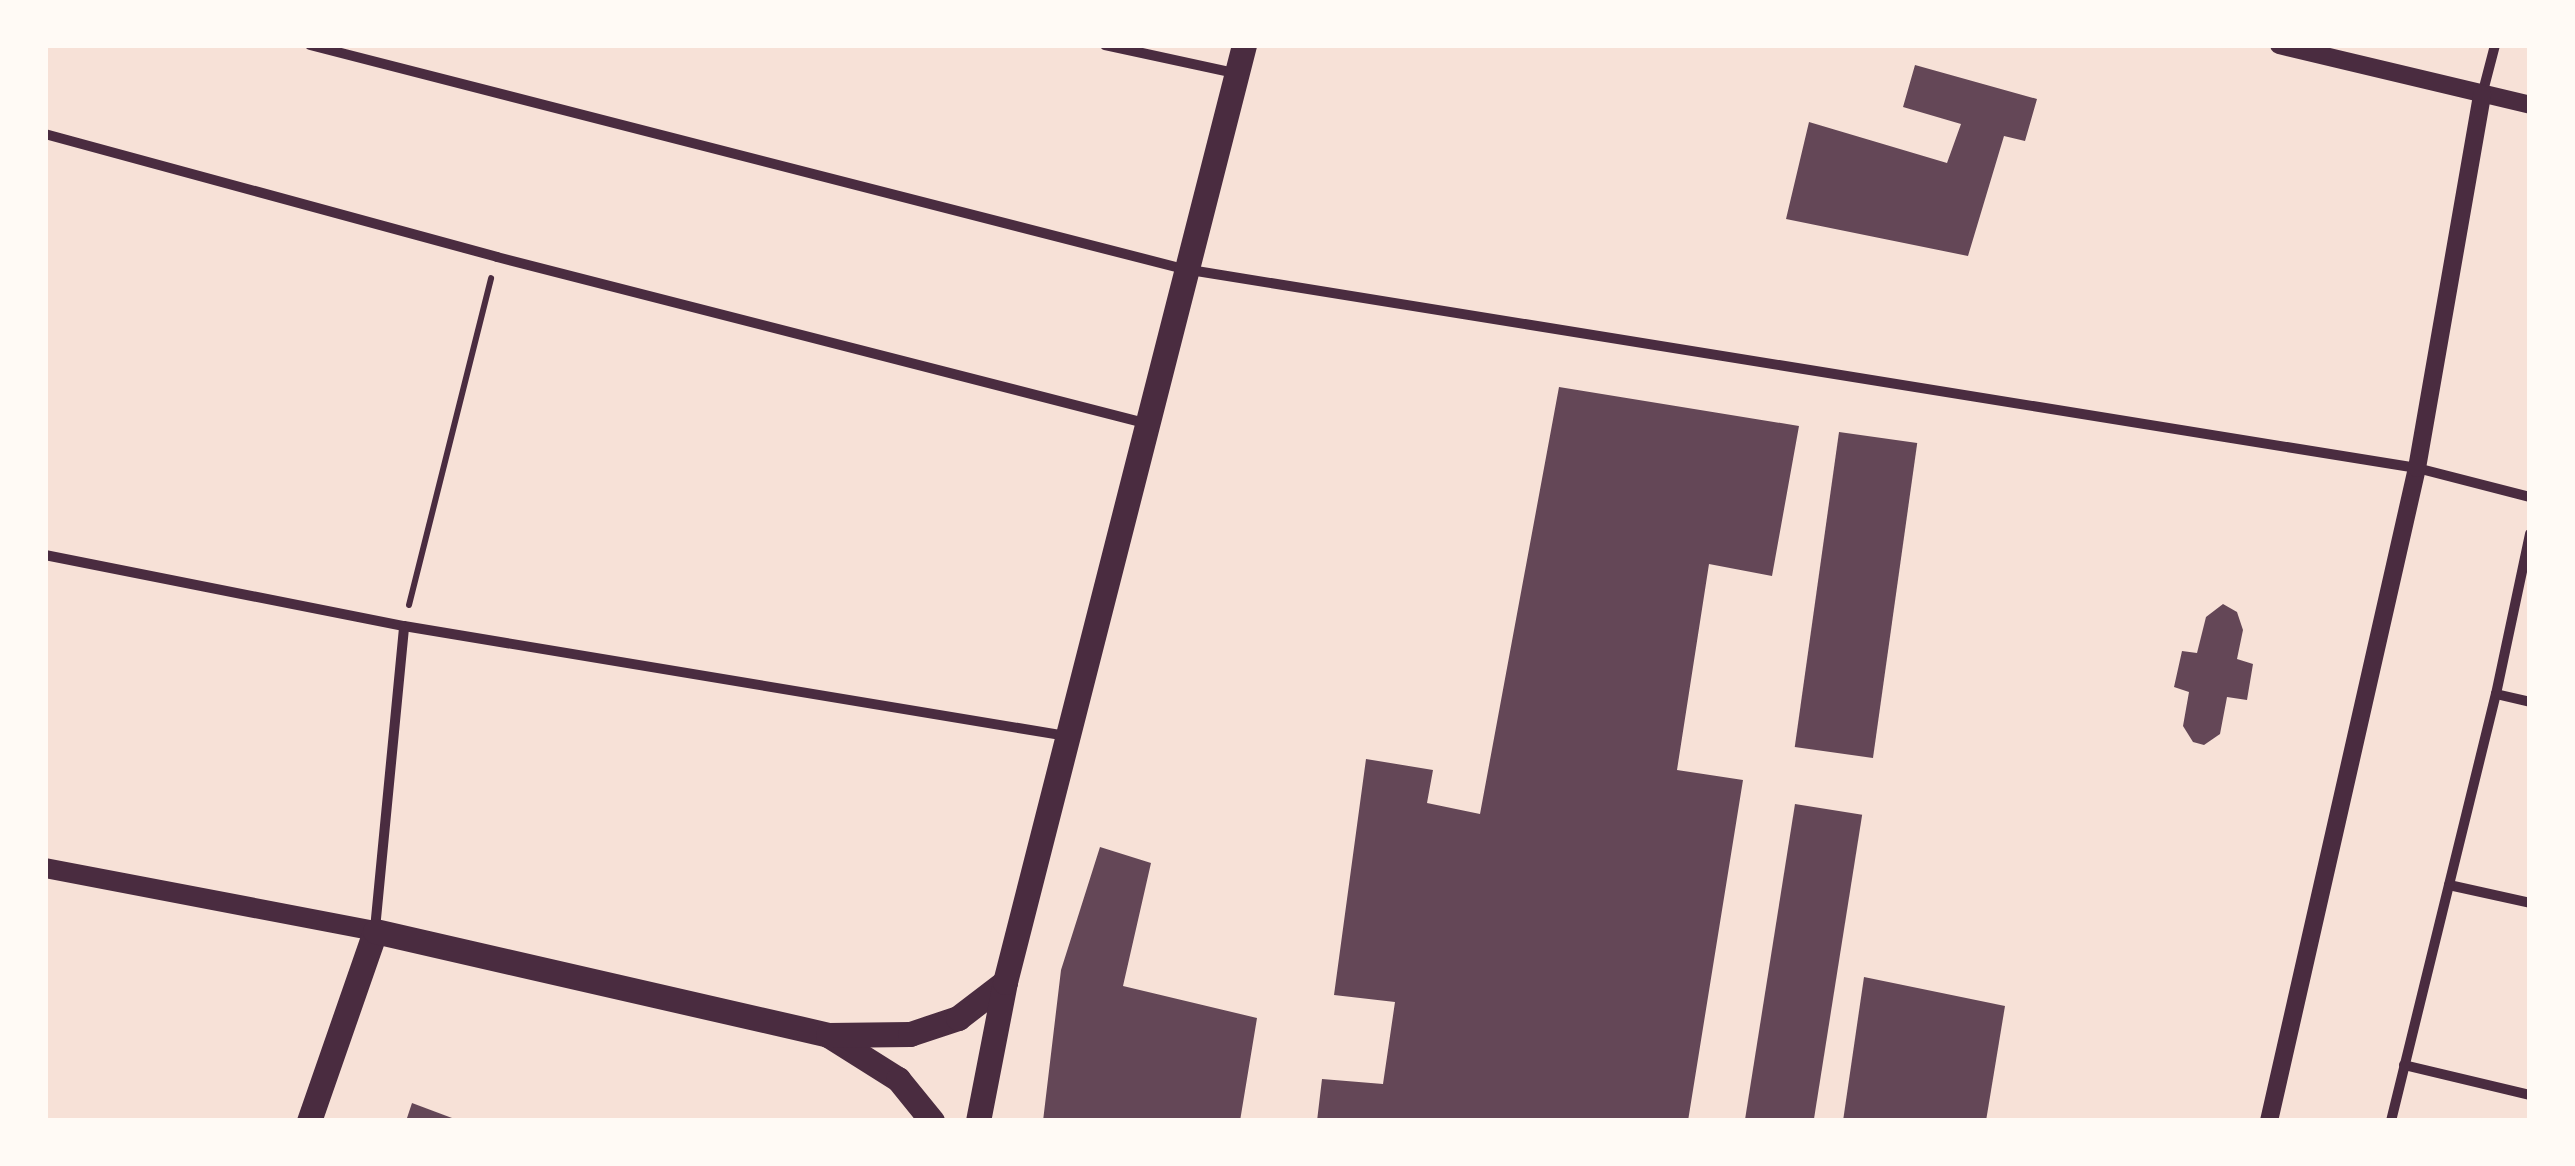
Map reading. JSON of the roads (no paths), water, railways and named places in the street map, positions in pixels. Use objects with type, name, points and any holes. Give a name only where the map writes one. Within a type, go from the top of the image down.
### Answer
[{"type":"main road","points":[[978,1121],[1005,982],[1244,45]]},
{"type":"main road","points":[[45,868],[375,931],[828,1035],[910,1034],[958,1018],[1005,982]]},
{"type":"main road","points":[[309,1121],[375,931]]},
{"type":"main road","points":[[828,1035],[898,1079],[932,1121]]},
{"type":"street","points":[[310,45],[1184,269],[2417,468],[2530,498]]},
{"type":"street","points":[[1105,45],[1236,73]]},
{"type":"street","points":[[2279,45],[2530,106]]},
{"type":"street","points":[[2269,1121],[2417,468],[2482,94],[2495,45]]},
{"type":"street","points":[[45,134],[497,258],[1146,424]]},
{"type":"street","points":[[2391,1121],[2496,694],[2530,534]]},
{"type":"street","points":[[45,555],[404,626],[1066,736]]},
{"type":"street","points":[[375,931],[404,626]]},
{"type":"street","points":[[2496,694],[2530,702]]},
{"type":"street","points":[[2449,884],[2530,903]]},
{"type":"street","points":[[2404,1064],[2530,1094]]}]
